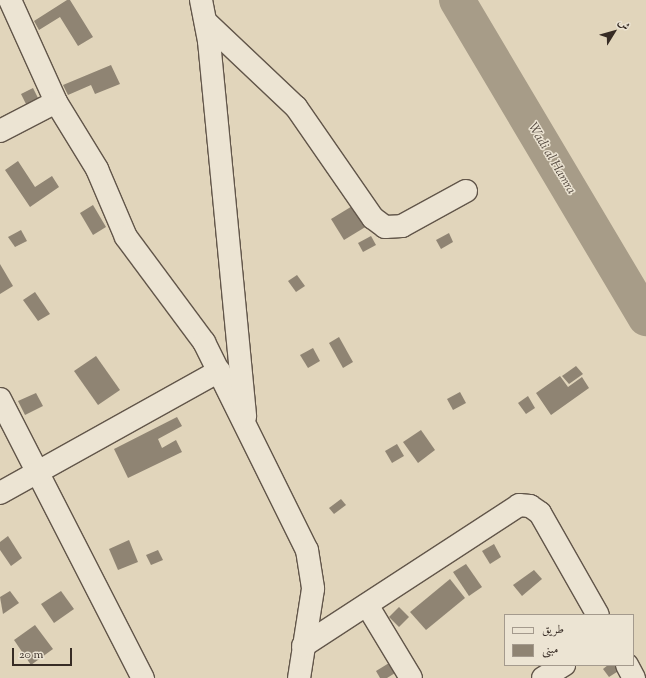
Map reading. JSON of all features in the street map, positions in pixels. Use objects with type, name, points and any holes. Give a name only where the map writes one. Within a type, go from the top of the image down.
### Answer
[{"type":"street","points":[[10,0],[56,102],[90,154],[126,237],[193,327],[219,371],[247,433],[307,550],[313,589],[299,678]]},
{"type":"street","points":[[201,0],[206,22],[247,433]]},
{"type":"street","points":[[206,22],[296,107],[373,218],[385,227],[402,226],[466,191]]},
{"type":"street","points":[[0,131],[56,102]]},
{"type":"street","points":[[0,493],[37,471],[219,371]]},
{"type":"street","points":[[0,399],[143,678]]},
{"type":"street","points":[[303,646],[519,505],[530,506],[540,513],[597,614]]},
{"type":"street","points":[[367,605],[411,678]]},
{"type":"street","points":[[543,678],[562,666]]},
{"type":"street","points":[[628,666],[634,678]]},
{"type":"building","points":[[67,0],[70,0],[93,37],[78,46],[60,17],[39,30],[34,21]]},
{"type":"building","points":[[111,65],[120,84],[95,94],[91,85],[68,95],[63,85]]},
{"type":"building","points":[[33,88],[39,100],[27,106],[21,94]]},
{"type":"building","points":[[18,161],[35,187],[52,176],[59,187],[30,207],[5,170]]},
{"type":"building","points":[[93,205],[106,227],[93,235],[80,213]]},
{"type":"building","points":[[354,205],[367,226],[344,240],[331,219]]},
{"type":"building","points":[[21,230],[27,241],[15,247],[8,237]]},
{"type":"building","points":[[449,233],[453,242],[441,249],[436,240]]},
{"type":"building","points":[[371,236],[376,245],[363,252],[358,243]]},
{"type":"building","points":[[0,264],[13,286],[0,294]]},
{"type":"building","points":[[297,275],[305,286],[296,292],[288,281]]},
{"type":"building","points":[[35,292],[50,314],[38,321],[23,300]]},
{"type":"building","points":[[339,337],[353,362],[343,368],[329,343]]},
{"type":"building","points":[[313,348],[320,361],[308,368],[300,355]]},
{"type":"building","points":[[96,356],[120,390],[98,405],[74,371]]},
{"type":"building","points":[[576,366],[583,374],[569,384],[562,376]]},
{"type":"building","points":[[560,376],[568,387],[582,377],[589,388],[551,415],[536,393]]},
{"type":"building","points":[[460,392],[466,403],[453,410],[447,399]]},
{"type":"building","points":[[36,393],[43,406],[25,415],[18,401]]},
{"type":"building","points":[[528,396],[535,408],[526,414],[518,403]]},
{"type":"building","points":[[177,417],[182,426],[158,439],[162,448],[176,440],[182,452],[128,478],[114,449]]},
{"type":"building","points":[[421,430],[435,450],[418,463],[403,442]]},
{"type":"building","points":[[397,444],[404,456],[392,463],[385,451]]},
{"type":"building","points":[[341,499],[346,505],[334,514],[329,508]]},
{"type":"building","points":[[8,536],[22,558],[11,566],[0,550],[0,542]]},
{"type":"building","points":[[129,540],[138,562],[118,570],[109,549]]},
{"type":"building","points":[[494,544],[501,557],[490,564],[482,551]]},
{"type":"building","points":[[158,550],[163,560],[151,565],[146,555]]},
{"type":"building","points":[[466,564],[482,587],[469,596],[453,572]]},
{"type":"building","points":[[534,570],[542,579],[522,596],[513,585]]},
{"type":"building","points":[[450,579],[465,598],[426,630],[410,612]]},
{"type":"building","points":[[10,591],[19,603],[3,614],[0,597]]},
{"type":"building","points":[[61,591],[74,609],[54,623],[41,604]]},
{"type":"building","points":[[399,607],[409,617],[399,627],[389,617]]},
{"type":"building","points":[[35,625],[53,649],[31,665],[14,640]]},
{"type":"building","points":[[394,660],[400,670],[387,678],[380,678],[376,671]]},
{"type":"building","points":[[607,666],[618,666],[620,670],[609,677],[603,669]]},
{"type":"waterway","name":"Wadi al Hamra","points":[[457,0],[646,318]]}]
